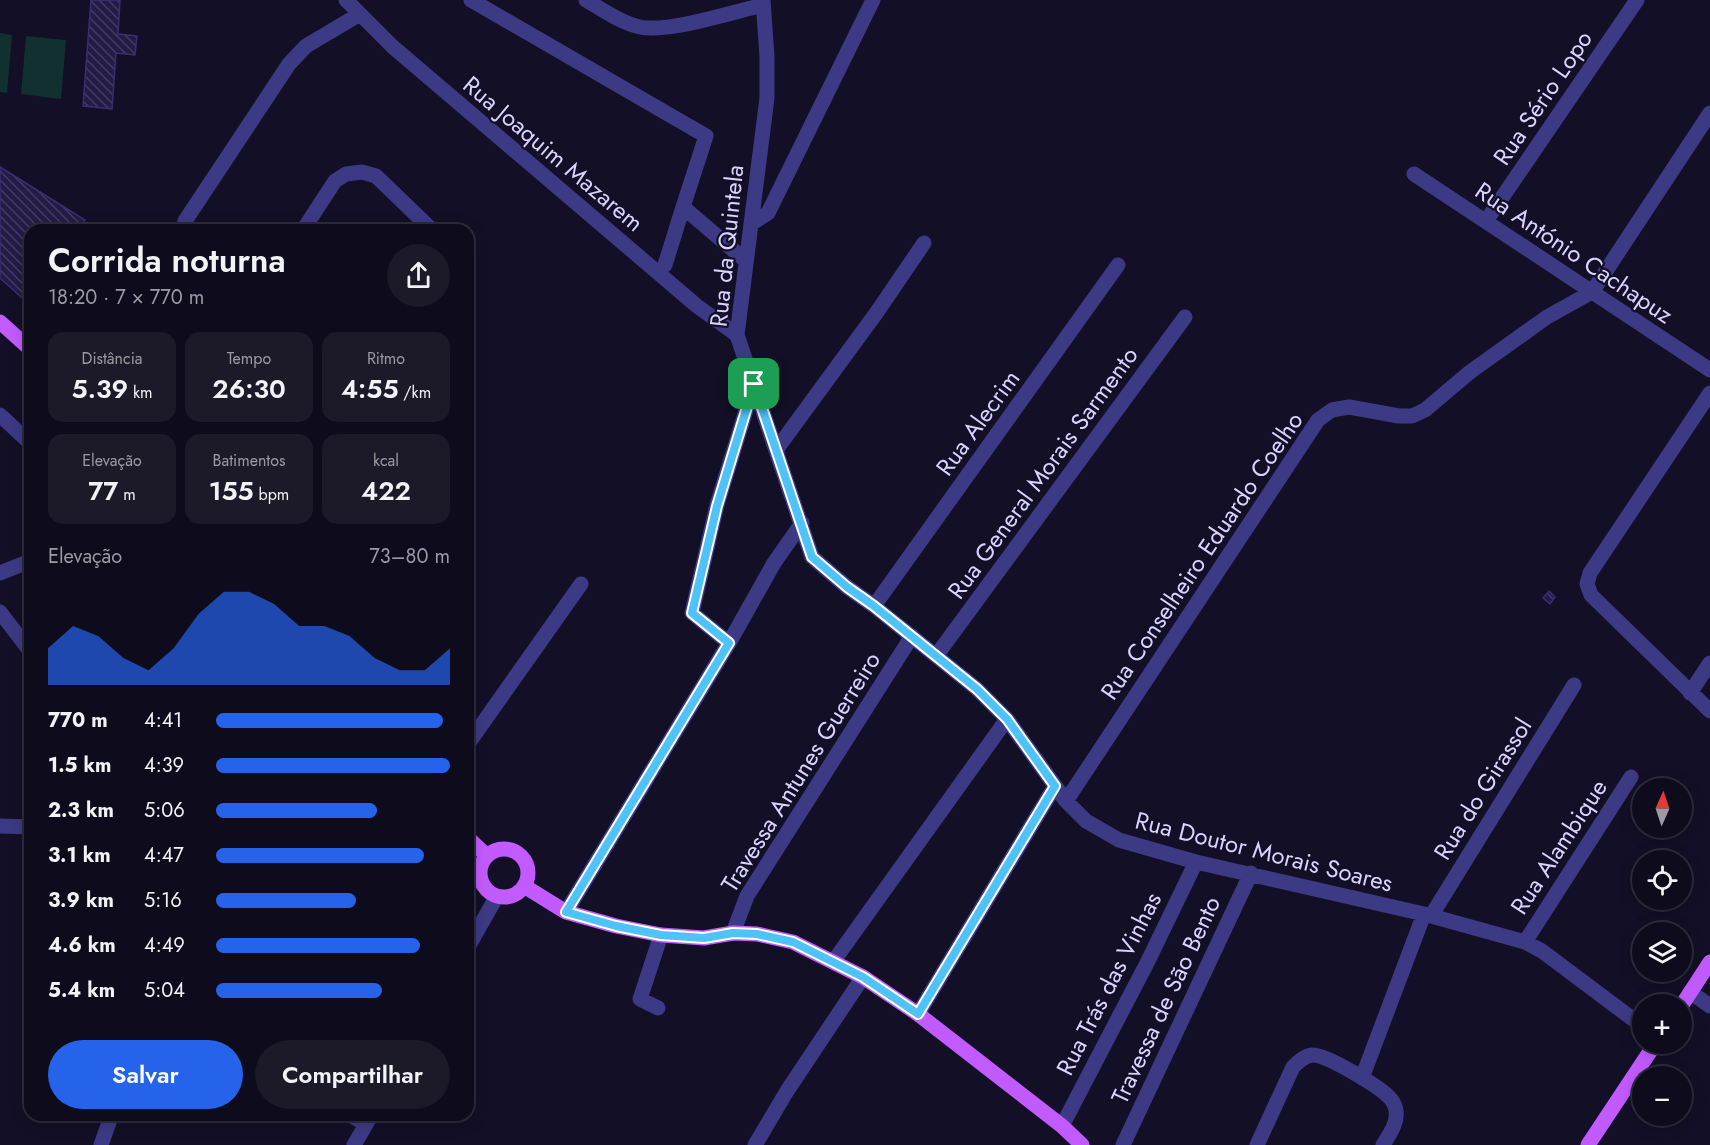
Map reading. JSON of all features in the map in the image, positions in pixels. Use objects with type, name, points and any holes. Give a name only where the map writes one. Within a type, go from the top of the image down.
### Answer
[{"type":"main road","points":[[0,322],[24,344]]},
{"type":"main road","points":[[474,844],[487,856]]},
{"type":"main road","points":[[499,850],[513,851],[519,855],[527,866],[527,880],[524,886],[512,895],[497,896],[486,888],[480,876],[487,856],[499,850]]},
{"type":"main road","points":[[524,886],[566,912],[616,926],[661,935],[704,938],[733,933],[757,934],[793,942],[863,977],[918,1014],[1062,1126],[1082,1145]]},
{"type":"main road","points":[[1689,994],[1710,962]]},
{"type":"main road","points":[[1588,1145],[1648,1054]]},
{"type":"street","name":"Rua Joaquim Mazarem","points":[[346,0],[393,47],[429,78],[688,298],[737,335]]},
{"type":"street","points":[[471,0],[706,136],[665,265]]},
{"type":"street","points":[[586,0],[629,24],[660,29],[763,3]]},
{"type":"street","points":[[751,224],[768,213],[873,0]]},
{"type":"street","name":"Rua Sério Lopo","points":[[1485,221],[1637,0]]},
{"type":"street","name":"Rua da Quintela","points":[[763,3],[767,98],[737,335],[802,523]]},
{"type":"street","points":[[184,224],[289,64],[306,46],[360,14]]},
{"type":"street","points":[[1592,292],[1710,113]]},
{"type":"street","points":[[307,224],[335,182],[346,174],[362,172],[376,176],[426,224]]},
{"type":"street","name":"Rua António Cachapuz","points":[[1414,174],[1710,370]]},
{"type":"street","points":[[683,207],[746,261]]},
{"type":"street","points":[[777,450],[924,243]]},
{"type":"street","name":"Rua Alecrim","points":[[874,606],[1118,265]]},
{"type":"street","name":"Rua Conselheiro Eduardo Coelho","points":[[1066,801],[1318,420],[1332,410],[1349,407],[1399,416],[1412,416],[1425,410],[1470,372],[1547,317],[1592,292]]},
{"type":"street","name":"Rua General Morais Sarmento","points":[[936,656],[1185,316]]},
{"type":"street","points":[[729,643],[692,613],[717,506],[754,384]]},
{"type":"street","points":[[1710,393],[1590,573],[1587,584],[1591,595],[1710,711]]},
{"type":"street","points":[[0,415],[24,437]]},
{"type":"street","points":[[566,912],[729,643],[774,563],[802,523]]},
{"type":"street","name":"Rua Doutor Morais Soares","points":[[802,523],[812,557],[977,689],[1007,719],[1066,801],[1086,821],[1119,840],[1196,862],[1427,915],[1525,942],[1542,951],[1632,1018]]},
{"type":"street","points":[[0,573],[24,563]]},
{"type":"street","points":[[474,736],[581,584]]},
{"type":"street","points":[[0,612],[24,643]]},
{"type":"street","name":"Travessa Antunes Guerreiro","points":[[733,933],[747,896],[912,636]]},
{"type":"street","points":[[1690,693],[1710,663]]},
{"type":"street","name":"Rua do Girassol","points":[[1362,1078],[1427,915],[1574,685]]},
{"type":"street","points":[[833,962],[1007,719]]},
{"type":"street","name":"Rua Alambique","points":[[1525,942],[1631,777]]},
{"type":"street","points":[[918,1014],[1055,786]]},
{"type":"street","points":[[0,826],[24,827]]},
{"type":"street","name":"Rua Trás das Vinhas","points":[[1062,1126],[1147,963],[1196,862]]},
{"type":"street","name":"Travessa de São Bento","points":[[1123,1145],[1251,873]]},
{"type":"street","points":[[474,936],[497,896]]},
{"type":"street","points":[[658,1008],[640,999],[661,935]]},
{"type":"street","points":[[755,1145],[787,1091],[863,977]]},
{"type":"street","points":[[1692,1001],[1710,1006]]},
{"type":"street","points":[[1257,1145],[1293,1067],[1302,1059],[1313,1055],[1325,1057],[1362,1078],[1390,1098],[1396,1109],[1396,1122],[1383,1145]]},
{"type":"street","points":[[101,1145],[110,1121]]},
{"type":"street","points":[[354,1145],[368,1121]]},
{"type":"green space","points":[[0,33],[12,35],[7,93],[0,92]]},
{"type":"green space","points":[[26,36],[66,40],[61,99],[21,94]]},
{"type":"building","points":[[91,0],[120,0],[118,34],[137,36],[135,55],[116,53],[112,109],[83,106]]},
{"type":"building","points":[[0,167],[85,220],[83,224],[24,224],[24,300],[0,278]]},
{"type":"building","points":[[1549,591],[1555,597],[1550,604],[1543,598]]},
{"type":"route","points":[[754,384],[812,557],[977,689],[1007,719],[1055,786],[918,1014],[863,977],[793,942],[757,934],[733,933],[704,938],[661,935],[616,926],[566,912],[729,643],[692,613],[717,506],[754,384]]}]
